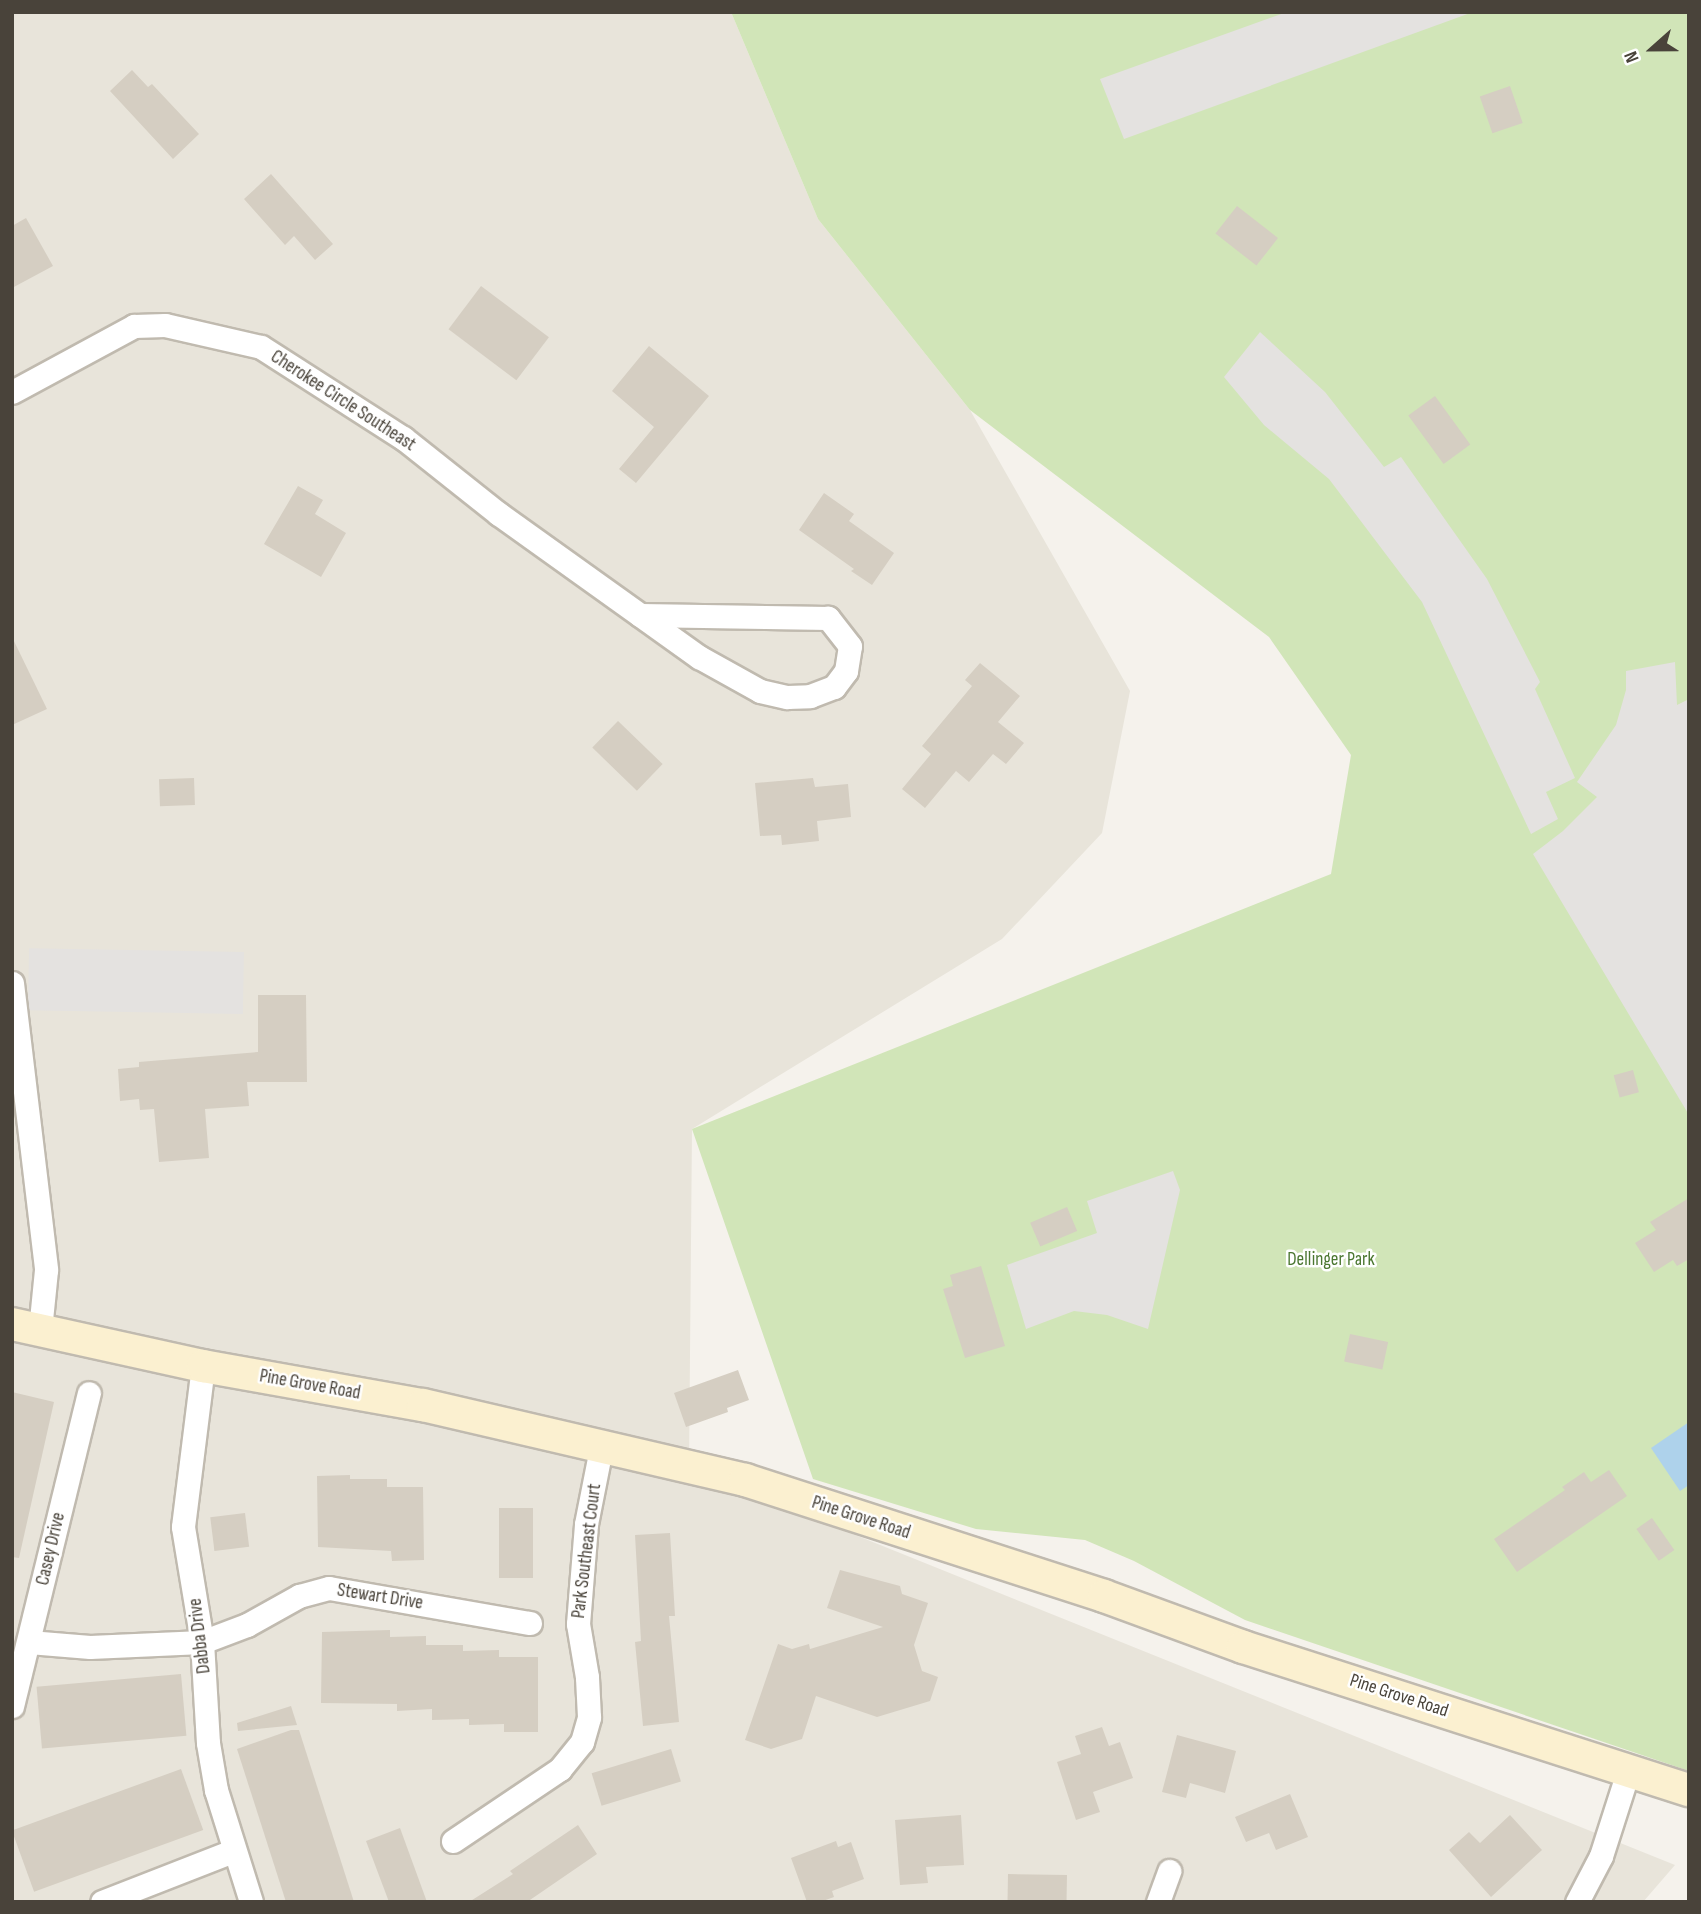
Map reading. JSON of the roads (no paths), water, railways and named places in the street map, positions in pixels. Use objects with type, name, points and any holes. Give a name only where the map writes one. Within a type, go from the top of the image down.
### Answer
[{"type":"street","name":"Cherokee Circle Southeast","points":[[12,392],[134,327],[164,325],[261,347],[403,438],[499,514],[640,615],[699,657],[760,691],[787,696],[810,696],[834,687],[846,671],[850,646],[828,618],[640,615]]},
{"type":"street","points":[[12,983],[46,1270],[26,1327]]},
{"type":"street","name":"Pine Grove Road","points":[[26,1327],[203,1366],[423,1405],[745,1480],[1104,1596],[1243,1647],[1689,1790]]},
{"type":"street","name":"Dabba Drive","points":[[203,1366],[183,1527],[202,1642],[208,1743],[233,1851],[251,1902]]},
{"type":"street","name":"Casey Drive","points":[[12,1706],[89,1393]]},
{"type":"street","name":"Park Southeast Court","points":[[453,1841],[560,1769],[582,1742],[589,1717],[587,1677],[578,1624],[586,1524],[601,1448]]},
{"type":"street","name":"Stewart Drive","points":[[29,1642],[90,1647],[202,1642],[247,1625],[299,1596],[329,1588],[530,1623]]},
{"type":"street","points":[[1577,1902],[1601,1856],[1629,1769]]},
{"type":"street","points":[[102,1902],[233,1851]]},
{"type":"street","points":[[1158,1902],[1170,1871]]},
{"type":"water","points":[[1689,1422],[1689,1485],[1680,1491],[1651,1448]]},
{"type":"park label","name":"Dellinger Park","points":[[1331,1260]]}]
